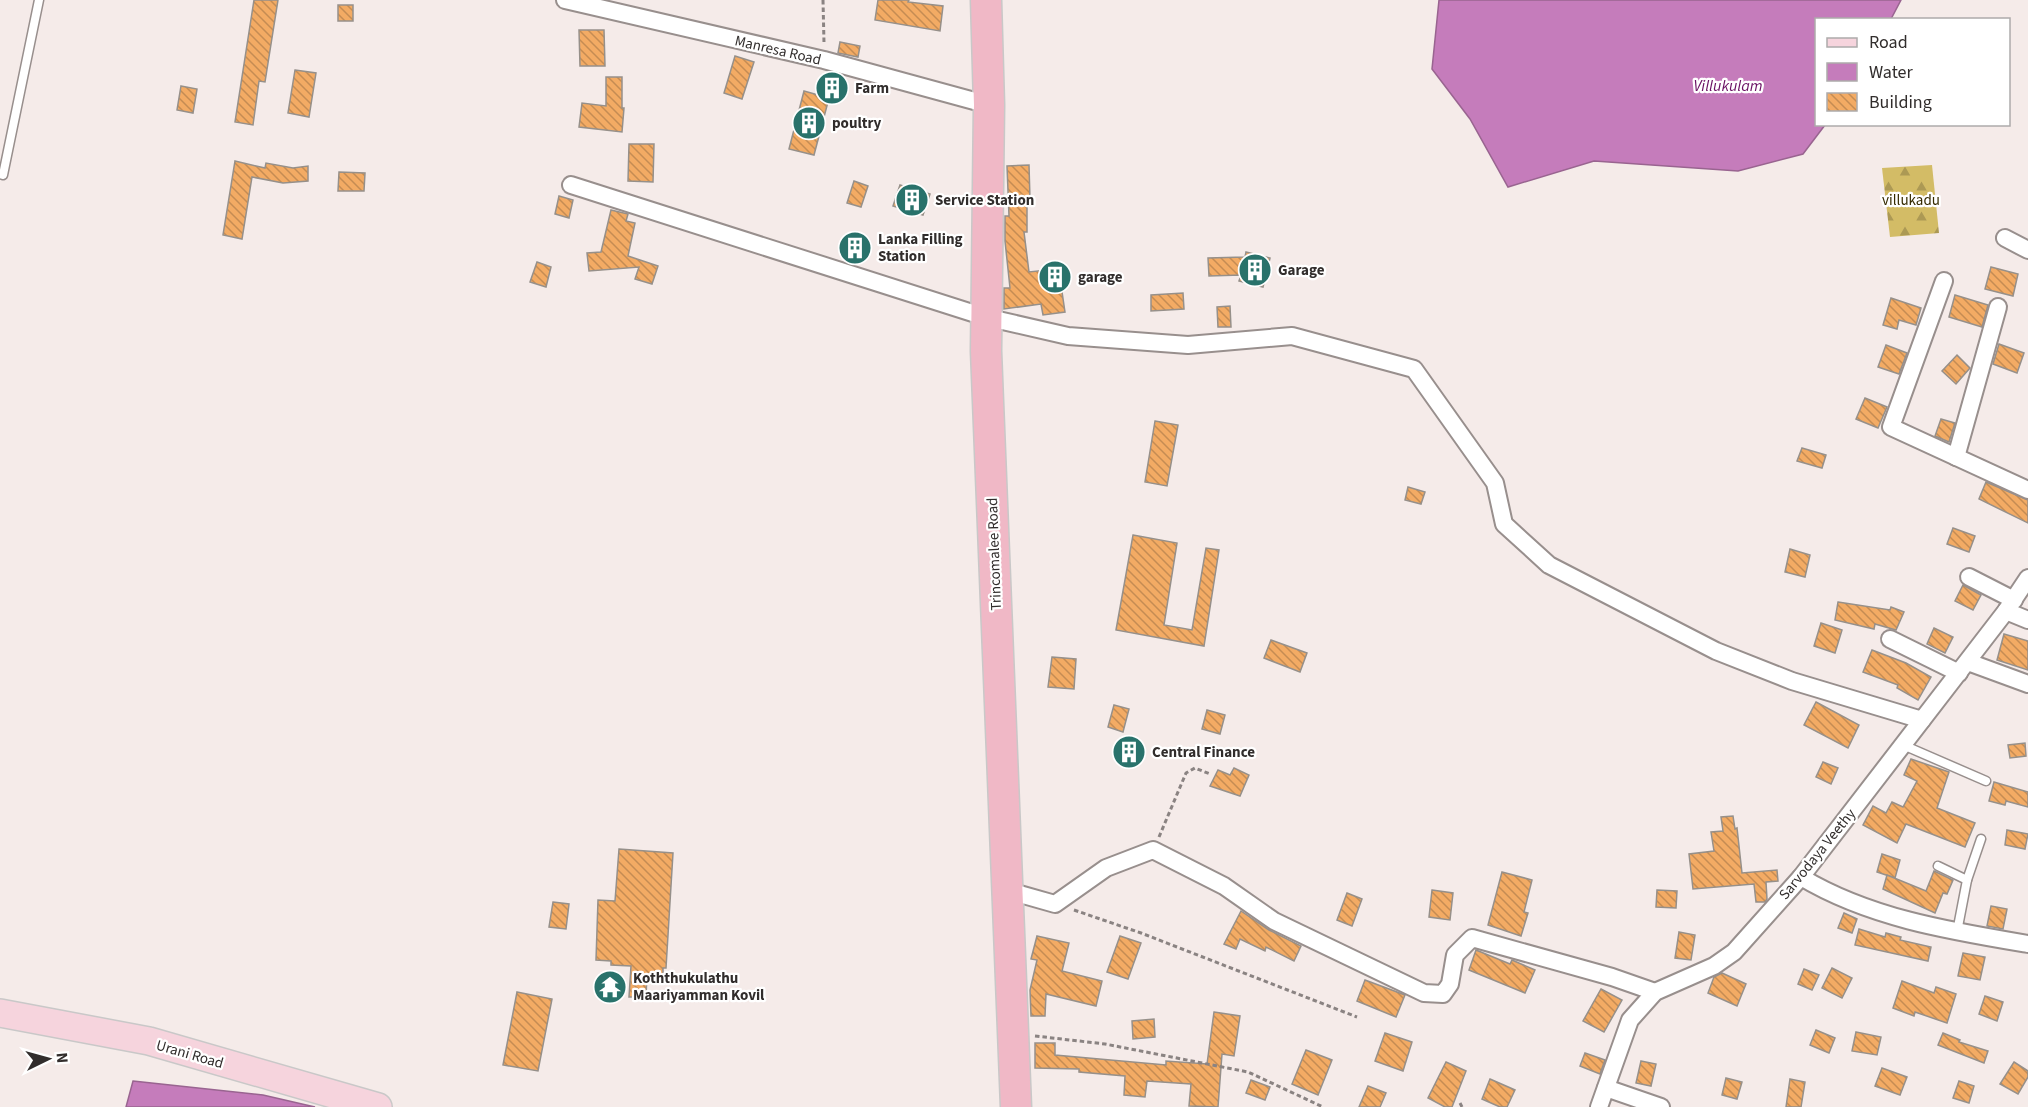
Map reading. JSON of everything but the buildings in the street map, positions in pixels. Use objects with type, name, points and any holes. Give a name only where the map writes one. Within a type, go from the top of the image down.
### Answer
[{"type":"highway","name":"Trincomalee Road","points":[[986,0],[989,105],[985,317],[1016,1107]]},
{"type":"main road","name":"Urani Road","points":[[0,1013],[148,1041],[378,1107]]},
{"type":"street","name":"Manresa Road","points":[[565,0],[824,60],[989,105]]},
{"type":"street","points":[[571,185],[985,317],[1068,336],[1188,345],[1292,336],[1414,369],[1495,483],[1504,524],[1549,565],[1716,651],[1792,681],[1922,720]]},
{"type":"street","points":[[2005,238],[2028,250]]},
{"type":"street","points":[[1944,281],[1891,427],[2028,490]]},
{"type":"street","points":[[1956,457],[1998,307]]},
{"type":"street","points":[[1969,577],[2028,620]]},
{"type":"street","name":"Sarvodaya Veethy","points":[[1599,1107],[1630,1020],[1655,992],[1714,966],[1734,952],[1801,877],[2010,606],[2028,578]]},
{"type":"street","points":[[1890,639],[1963,667],[2028,684]]},
{"type":"street","points":[[1009,891],[1055,904],[1106,868],[1153,850],[1224,886],[1275,921],[1424,993],[1443,994],[1450,984],[1455,955],[1472,938],[1612,977],[1655,992]]},
{"type":"street","points":[[1801,877],[1826,892],[1858,905],[1957,933],[2028,944]]},
{"type":"street","points":[[1606,1088],[1661,1107]]},
{"type":"lane","points":[[0,174],[3,175],[39,0]]},
{"type":"lane","points":[[1903,745],[1986,781]]},
{"type":"lane","points":[[1957,933],[1967,880],[1981,839]]},
{"type":"lane","points":[[1938,866],[1967,880]]},
{"type":"path","points":[[824,0],[824,60]]},
{"type":"path","points":[[1153,850],[1186,773],[1195,768],[1210,774]]},
{"type":"path","points":[[1055,904],[1141,933],[1357,1017]]},
{"type":"path","points":[[1013,1033],[1105,1044],[1248,1072],[1323,1107]]},
{"type":"green space","name":"villukadu","points":[[1932,165],[1939,233],[1890,237],[1882,168]]},
{"type":"water","name":"Villukulam","points":[[1439,0],[1901,0],[1892,18],[1815,18],[1815,126],[1824,126],[1803,154],[1738,171],[1594,161],[1508,187],[1470,119],[1432,69]]},
{"type":"water","points":[[133,1081],[263,1095],[315,1107],[126,1107]]},
{"type":"place","name":"Farm","points":[[832,88]]},
{"type":"place","name":"poultry","points":[[809,123]]},
{"type":"place","name":"Service Station","points":[[912,200]]},
{"type":"place","name":"Lanka Filling Station","points":[[855,248]]},
{"type":"place","name":"Garage","points":[[1255,270]]},
{"type":"place","name":"garage","points":[[1055,277]]},
{"type":"place","name":"Central Finance","points":[[1129,752]]},
{"type":"place","name":"Koththukulathu Maariyamman Kovil","points":[[610,987]]}]
